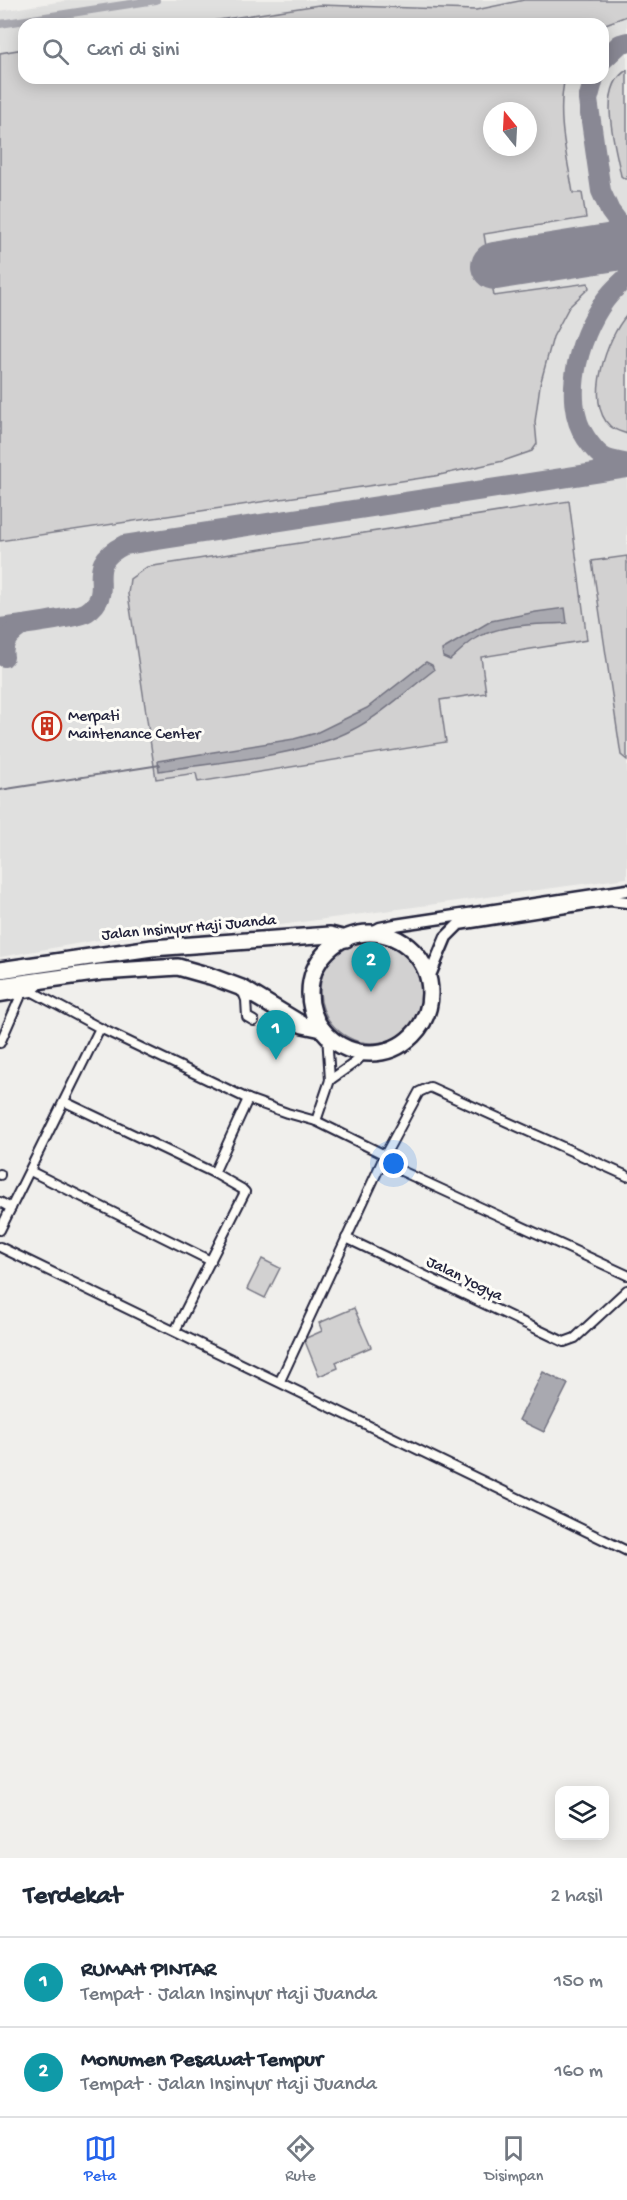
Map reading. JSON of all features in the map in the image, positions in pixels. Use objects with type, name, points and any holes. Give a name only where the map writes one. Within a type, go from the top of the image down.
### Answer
[{"type":"highway","points":[[1,970],[2,989],[44,979],[144,968],[178,967],[242,988],[303,1025],[325,1032],[344,1047],[364,1053],[391,1049],[411,1036],[422,1022],[429,1005],[428,980],[424,967],[407,946],[395,939],[369,934],[346,939],[324,955],[312,978],[311,1005],[325,1032]]},
{"type":"highway","name":"Jalan Insinyur Haji Juanda","points":[[1,970],[174,945],[330,935],[346,939]]},
{"type":"street","points":[[369,934],[380,928],[394,925],[627,890]]},
{"type":"street","points":[[428,980],[446,937],[463,923],[610,900],[627,902]]},
{"type":"street","points":[[0,1042],[26,992],[44,979]]},
{"type":"street","points":[[242,988],[246,1000],[247,1017],[254,1021]]},
{"type":"street","points":[[2,989],[26,992],[248,1099],[316,1121],[383,1159],[627,1275]]},
{"type":"street","points":[[0,1230],[100,1028]]},
{"type":"street","points":[[316,1121],[330,1080],[325,1032]]},
{"type":"street","points":[[330,1080],[357,1061],[364,1053]]},
{"type":"street","points":[[280,1381],[383,1159],[419,1092],[430,1087],[627,1176]]},
{"type":"street","points":[[214,1173],[248,1099]]},
{"type":"street","points":[[65,1102],[214,1173],[245,1192],[176,1331]]},
{"type":"street","points":[[30,1172],[211,1261]]},
{"type":"street","points":[[0,1202],[11,1208]]},
{"type":"street","name":"Jalan Yogya","points":[[346,1238],[559,1341],[570,1341],[627,1290]]},
{"type":"street","points":[[0,1247],[627,1551]]},
{"type":"shaded area","points":[[71,0],[627,0],[627,878],[273,926],[272,923],[182,933],[180,926],[0,957],[0,11]]},
{"type":"shaded area","points":[[524,0],[627,0],[627,16],[609,23],[609,18],[232,18],[319,5],[476,10]]},
{"type":"shaded area","points":[[18,50],[18,84],[564,84],[562,121],[565,150],[573,193],[582,193],[586,218],[484,234],[494,296],[588,283],[589,288],[569,307],[553,337],[540,385],[535,422],[537,444],[532,451],[503,461],[435,476],[0,541],[0,53]]},
{"type":"shaded area","points":[[627,70],[627,179],[625,179],[621,176],[615,150],[610,104],[612,90]]},
{"type":"shaded area","points":[[627,315],[627,434],[610,426],[602,415],[599,386],[606,353],[619,325]]},
{"type":"shaded area","points":[[569,501],[587,640],[481,657],[486,693],[440,700],[446,742],[198,782],[196,773],[156,779],[128,594],[130,579],[147,567]]},
{"type":"shaded area","points":[[627,556],[627,760],[621,755],[592,561]]},
{"type":"shaded area","points":[[565,608],[567,623],[508,627],[496,630],[475,639],[450,660],[443,657],[442,650],[491,621]]},
{"type":"shaded area","points":[[426,662],[432,665],[434,670],[373,717],[331,739],[308,747],[258,757],[159,771],[158,761],[294,739],[316,733],[367,708]]},
{"type":"shaded area","points":[[372,939],[392,943],[409,954],[420,971],[424,991],[420,1011],[409,1028],[392,1039],[372,1043],[352,1039],[335,1028],[324,1011],[320,991],[324,971],[335,954],[352,943]]},
{"type":"shaded area","points":[[262,1259],[280,1268],[265,1298],[247,1289]]},
{"type":"shaded area","points":[[354,1308],[371,1347],[336,1362],[338,1368],[319,1376],[304,1339],[322,1331],[319,1323]]},
{"type":"shaded area","points":[[543,1372],[568,1384],[544,1432],[519,1420]]},
{"type":"waterway","points":[[39,18],[156,0]]},
{"type":"waterway","points":[[0,24],[18,21]]},
{"type":"waterway","points":[[0,790],[160,765]]},
{"type":"taxiway","points":[[609,54],[620,44],[627,42]]},
{"type":"taxiway","points":[[592,84],[588,100],[601,191],[610,211],[619,223],[627,228]]},
{"type":"taxiway","points":[[627,277],[600,307],[591,324],[577,363],[574,384],[574,404],[578,422],[586,438],[602,456],[627,464]]},
{"type":"taxiway","points":[[0,628],[59,619],[87,612],[96,604],[100,595],[101,570],[104,562],[111,553],[124,545],[627,468]]},
{"type":"taxiway","points":[[4,657],[4,646],[8,638],[23,625]]},
{"type":"runway","points":[[495,266],[627,245]]},
{"type":"place","name":"Merpati Maintenance Center","points":[[47,726]]},
{"type":"place","name":"Monumen Pesawat Tempur","points":[[371,992]]},
{"type":"place","name":"RUMAH PINTAR","points":[[276,1060]]}]
